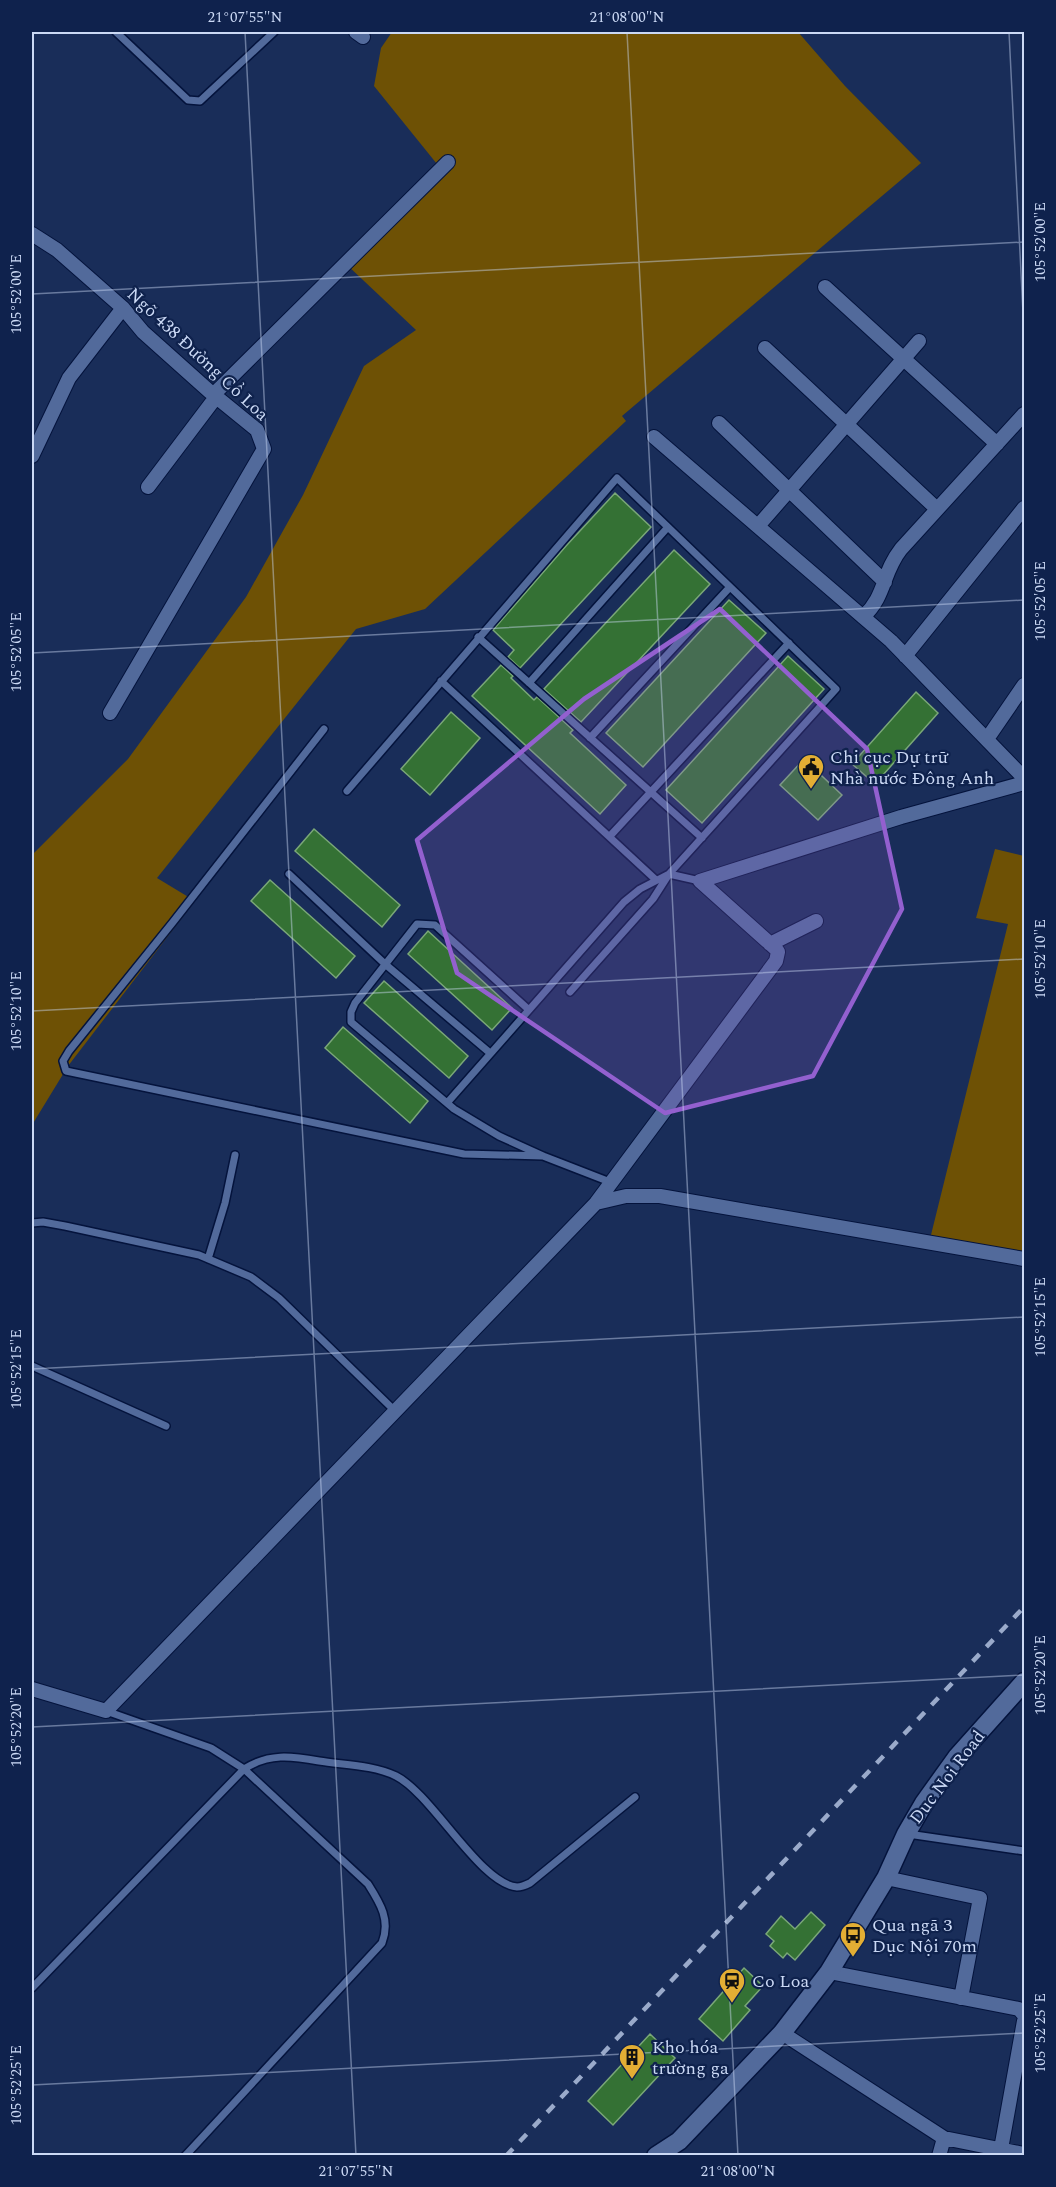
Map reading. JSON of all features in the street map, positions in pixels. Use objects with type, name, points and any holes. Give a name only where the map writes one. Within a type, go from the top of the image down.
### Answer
[{"type":"street","points":[[148,487],[215,396],[448,162]]},
{"type":"street","name":"Ngõ 438 Đường Cổ Loa","points":[[32,234],[57,249],[123,308],[143,332],[257,430],[264,449],[110,714]]},
{"type":"street","points":[[825,287],[997,444]]},
{"type":"street","points":[[32,456],[69,378],[123,308]]},
{"type":"street","points":[[758,526],[919,341]]},
{"type":"street","points":[[765,348],[937,509]]},
{"type":"street","points":[[863,617],[879,597],[890,562],[1024,414]]},
{"type":"street","points":[[719,423],[885,582]]},
{"type":"street","points":[[654,437],[863,617],[905,656],[1024,778]]},
{"type":"street","points":[[905,656],[1024,508]]},
{"type":"street","points":[[987,740],[1024,685]]},
{"type":"street","points":[[700,881],[901,817],[1024,783]]},
{"type":"street","points":[[32,1689],[106,1711],[596,1203],[776,961],[778,952],[700,881]]},
{"type":"street","points":[[770,944],[816,921]]},
{"type":"street","points":[[596,1203],[626,1196],[660,1196],[1024,1260]]},
{"type":"street","name":"Duc Noi Road","points":[[656,2156],[679,2141],[782,2034],[829,1972],[886,1878],[906,1834],[924,1803],[957,1757],[1024,1682]]},
{"type":"street","points":[[886,1878],[980,1898],[961,1998]]},
{"type":"street","points":[[829,1972],[1019,2009],[1024,2014]]},
{"type":"street","points":[[1001,2150],[1022,2048],[1024,2021]]},
{"type":"street","points":[[782,2034],[944,2138],[1024,2154]]},
{"type":"street","points":[[939,2156],[944,2138]]},
{"type":"lane","points":[[116,32],[188,100],[200,102],[274,32]]},
{"type":"lane","points":[[347,791],[617,478],[836,689],[669,874],[652,899],[570,992]]},
{"type":"lane","points":[[529,683],[668,527]]},
{"type":"lane","points":[[590,738],[730,587]]},
{"type":"lane","points":[[478,637],[702,838]]},
{"type":"lane","points":[[610,836],[789,643]]},
{"type":"lane","points":[[441,681],[656,880]]},
{"type":"lane","points":[[324,729],[69,1051],[63,1061],[66,1071],[464,1154],[543,1156]]},
{"type":"lane","points":[[290,874],[385,964],[490,1053]]},
{"type":"lane","points":[[447,1103],[624,902],[669,874],[700,881]]},
{"type":"lane","points":[[528,1009],[435,926],[417,924],[355,1003],[351,1012],[351,1022],[447,1103],[499,1136],[610,1182]]},
{"type":"lane","points":[[208,1259],[225,1203],[235,1155]]},
{"type":"lane","points":[[32,1223],[43,1222],[65,1226],[199,1255],[251,1277],[279,1298],[395,1411]]},
{"type":"lane","points":[[32,1366],[166,1426]]},
{"type":"lane","points":[[106,1711],[211,1748],[244,1770],[368,1884],[382,1906],[386,1921],[382,1943],[184,2156]]},
{"type":"lane","points":[[32,1988],[244,1770],[256,1762],[281,1756],[380,1771],[397,1777],[416,1792],[496,1878],[520,1887],[530,1883],[635,1797]]},
{"type":"lane","points":[[906,1834],[1024,1851]]},
{"type":"highlighted area","points":[[720,609],[867,749],[902,909],[813,1076],[665,1113],[457,973],[417,840],[584,699]]},
{"type":"shaded area","points":[[392,32],[798,32],[845,86],[921,163],[622,416],[626,421],[425,609],[356,629],[157,878],[195,901],[68,1066],[32,1125],[32,855],[128,759],[246,597],[303,495],[364,366],[416,330],[346,264],[441,169],[374,86],[381,48]]},
{"type":"shaded area","points":[[995,849],[1024,856],[1024,1259],[929,1243],[1008,924],[976,918]]},
{"type":"building","points":[[615,493],[651,527],[520,668],[508,657],[514,650],[493,630]]},
{"type":"building","points":[[674,550],[710,584],[581,722],[544,689]]},
{"type":"building","points":[[729,600],[766,633],[643,767],[606,733]]},
{"type":"building","points":[[788,656],[824,689],[702,823],[666,790]]},
{"type":"building","points":[[501,665],[534,700],[537,697],[573,730],[570,733],[626,785],[600,814],[472,696]]},
{"type":"building","points":[[916,692],[938,713],[875,784],[852,764]]},
{"type":"building","points":[[451,712],[480,738],[430,795],[401,769]]},
{"type":"building","name":"Chi cục Dự trữ Nhà nước Đông Anh","points":[[804,759],[842,795],[818,820],[780,785]]},
{"type":"building","points":[[314,829],[400,905],[382,927],[295,851]]},
{"type":"building","points":[[270,880],[355,956],[336,978],[251,901]]},
{"type":"building","points":[[428,931],[512,1008],[492,1030],[408,954]]},
{"type":"building","points":[[384,981],[468,1056],[449,1078],[364,1003]]},
{"type":"building","points":[[343,1027],[428,1101],[410,1123],[325,1048]]},
{"type":"building","points":[[811,1912],[825,1925],[795,1960],[787,1953],[783,1958],[770,1946],[774,1941],[766,1934],[781,1916],[795,1929]]},
{"type":"building","points":[[744,1968],[763,1986],[745,2006],[750,2010],[723,2041],[699,2019]]},
{"type":"building","name":"Kho hóa trường ga","points":[[650,2034],[675,2058],[613,2125],[588,2101]]},
{"type":"railway","points":[[506,2156],[1024,1607]]},
{"type":"place","name":"Chi cục Dự trữ Nhà nước Đông Anh","points":[[811,790]]},
{"type":"place","name":"Qua ngã 3 Dục Nội 70m","points":[[853,1958]]},
{"type":"place","name":"Co Loa","points":[[732,2004]]},
{"type":"place","name":"Kho hóa trường ga","points":[[632,2080]]}]
